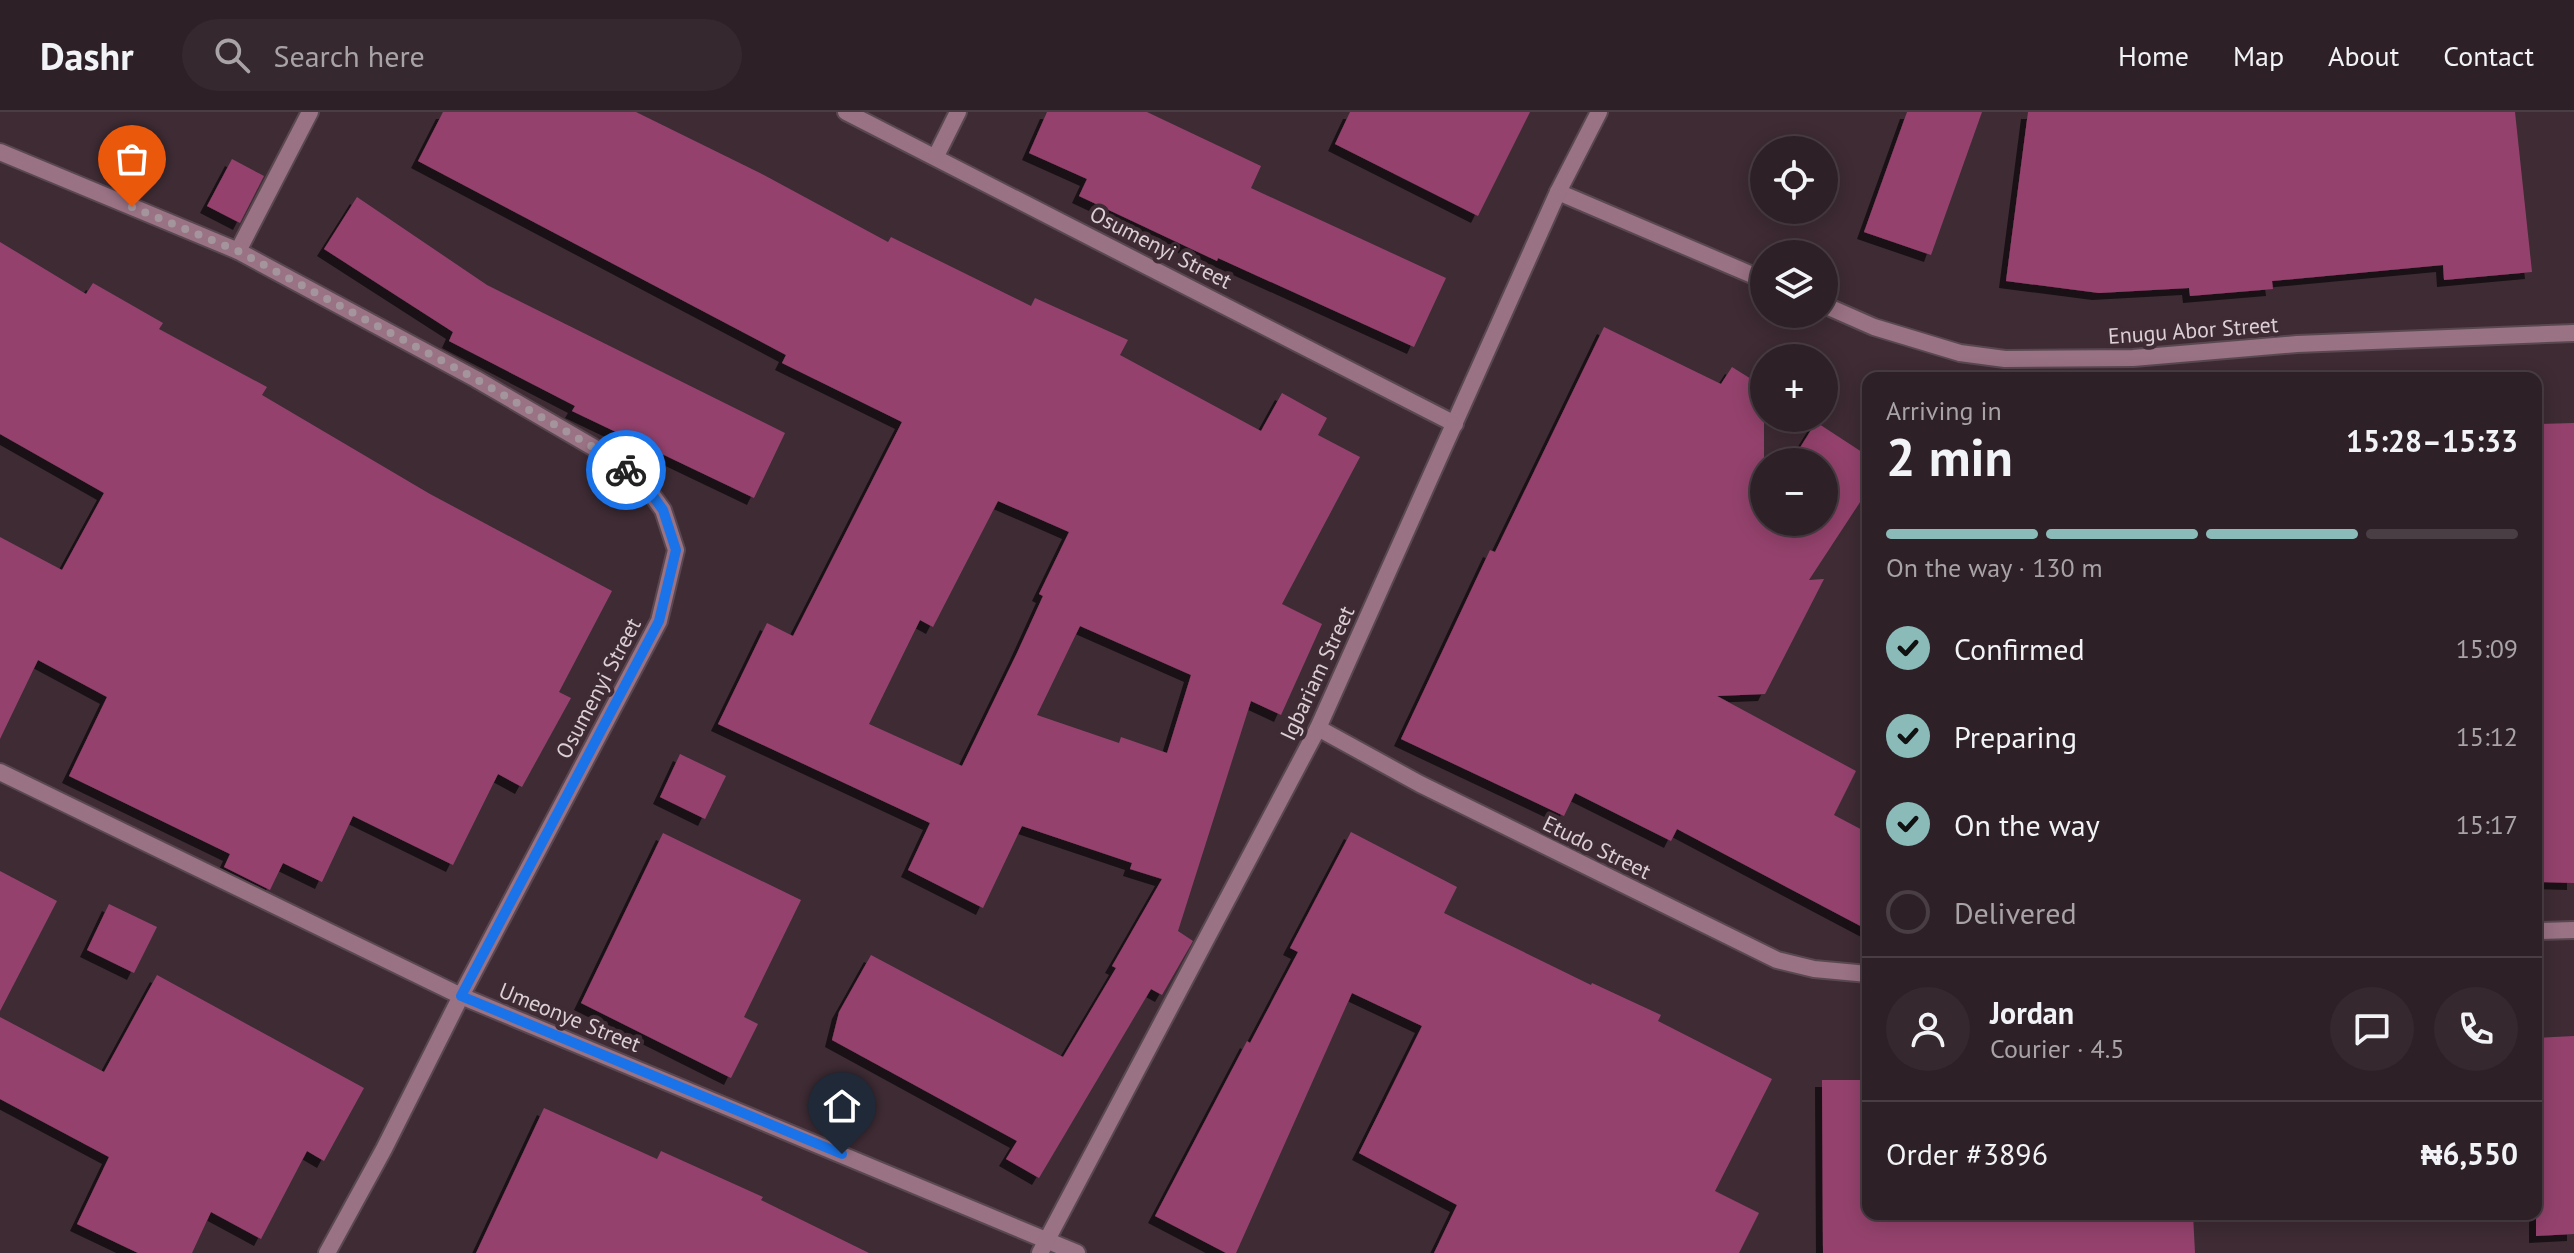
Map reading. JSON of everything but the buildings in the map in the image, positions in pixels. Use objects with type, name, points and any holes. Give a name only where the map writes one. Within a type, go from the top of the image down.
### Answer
[{"type":"street","points":[[238,251],[310,112]]},
{"type":"street","name":"Osumenyi Street","points":[[846,112],[1455,424]]},
{"type":"street","points":[[936,156],[958,112]]},
{"type":"street","name":"Igbariam Street","points":[[1043,1246],[1318,728],[1558,192],[1599,112]]},
{"type":"street","name":"Osumenyi Street","points":[[0,152],[238,251],[476,379],[610,457],[645,485],[663,510],[668,523],[676,550],[659,621],[327,1253]]},
{"type":"street","points":[[1558,192],[1750,274]]},
{"type":"street","name":"Enugu Abor Street","points":[[1838,311],[1874,327],[1960,353],[2005,359],[2133,358],[2297,344],[2574,333]]},
{"type":"street","name":"Etudo Street","points":[[1318,728],[1420,784],[1777,960],[1814,969],[1862,973]]},
{"type":"street","name":"Umeonye Street","points":[[0,772],[461,996],[1043,1246],[1077,1253]]},
{"type":"street","points":[[2542,931],[2574,930]]},
{"type":"way so far","points":[[132,207],[238,251],[476,379],[610,457],[626,470]]},
{"type":"route","points":[[626,470],[645,485],[663,510],[676,550],[659,621],[461,996],[842,1154]]}]
